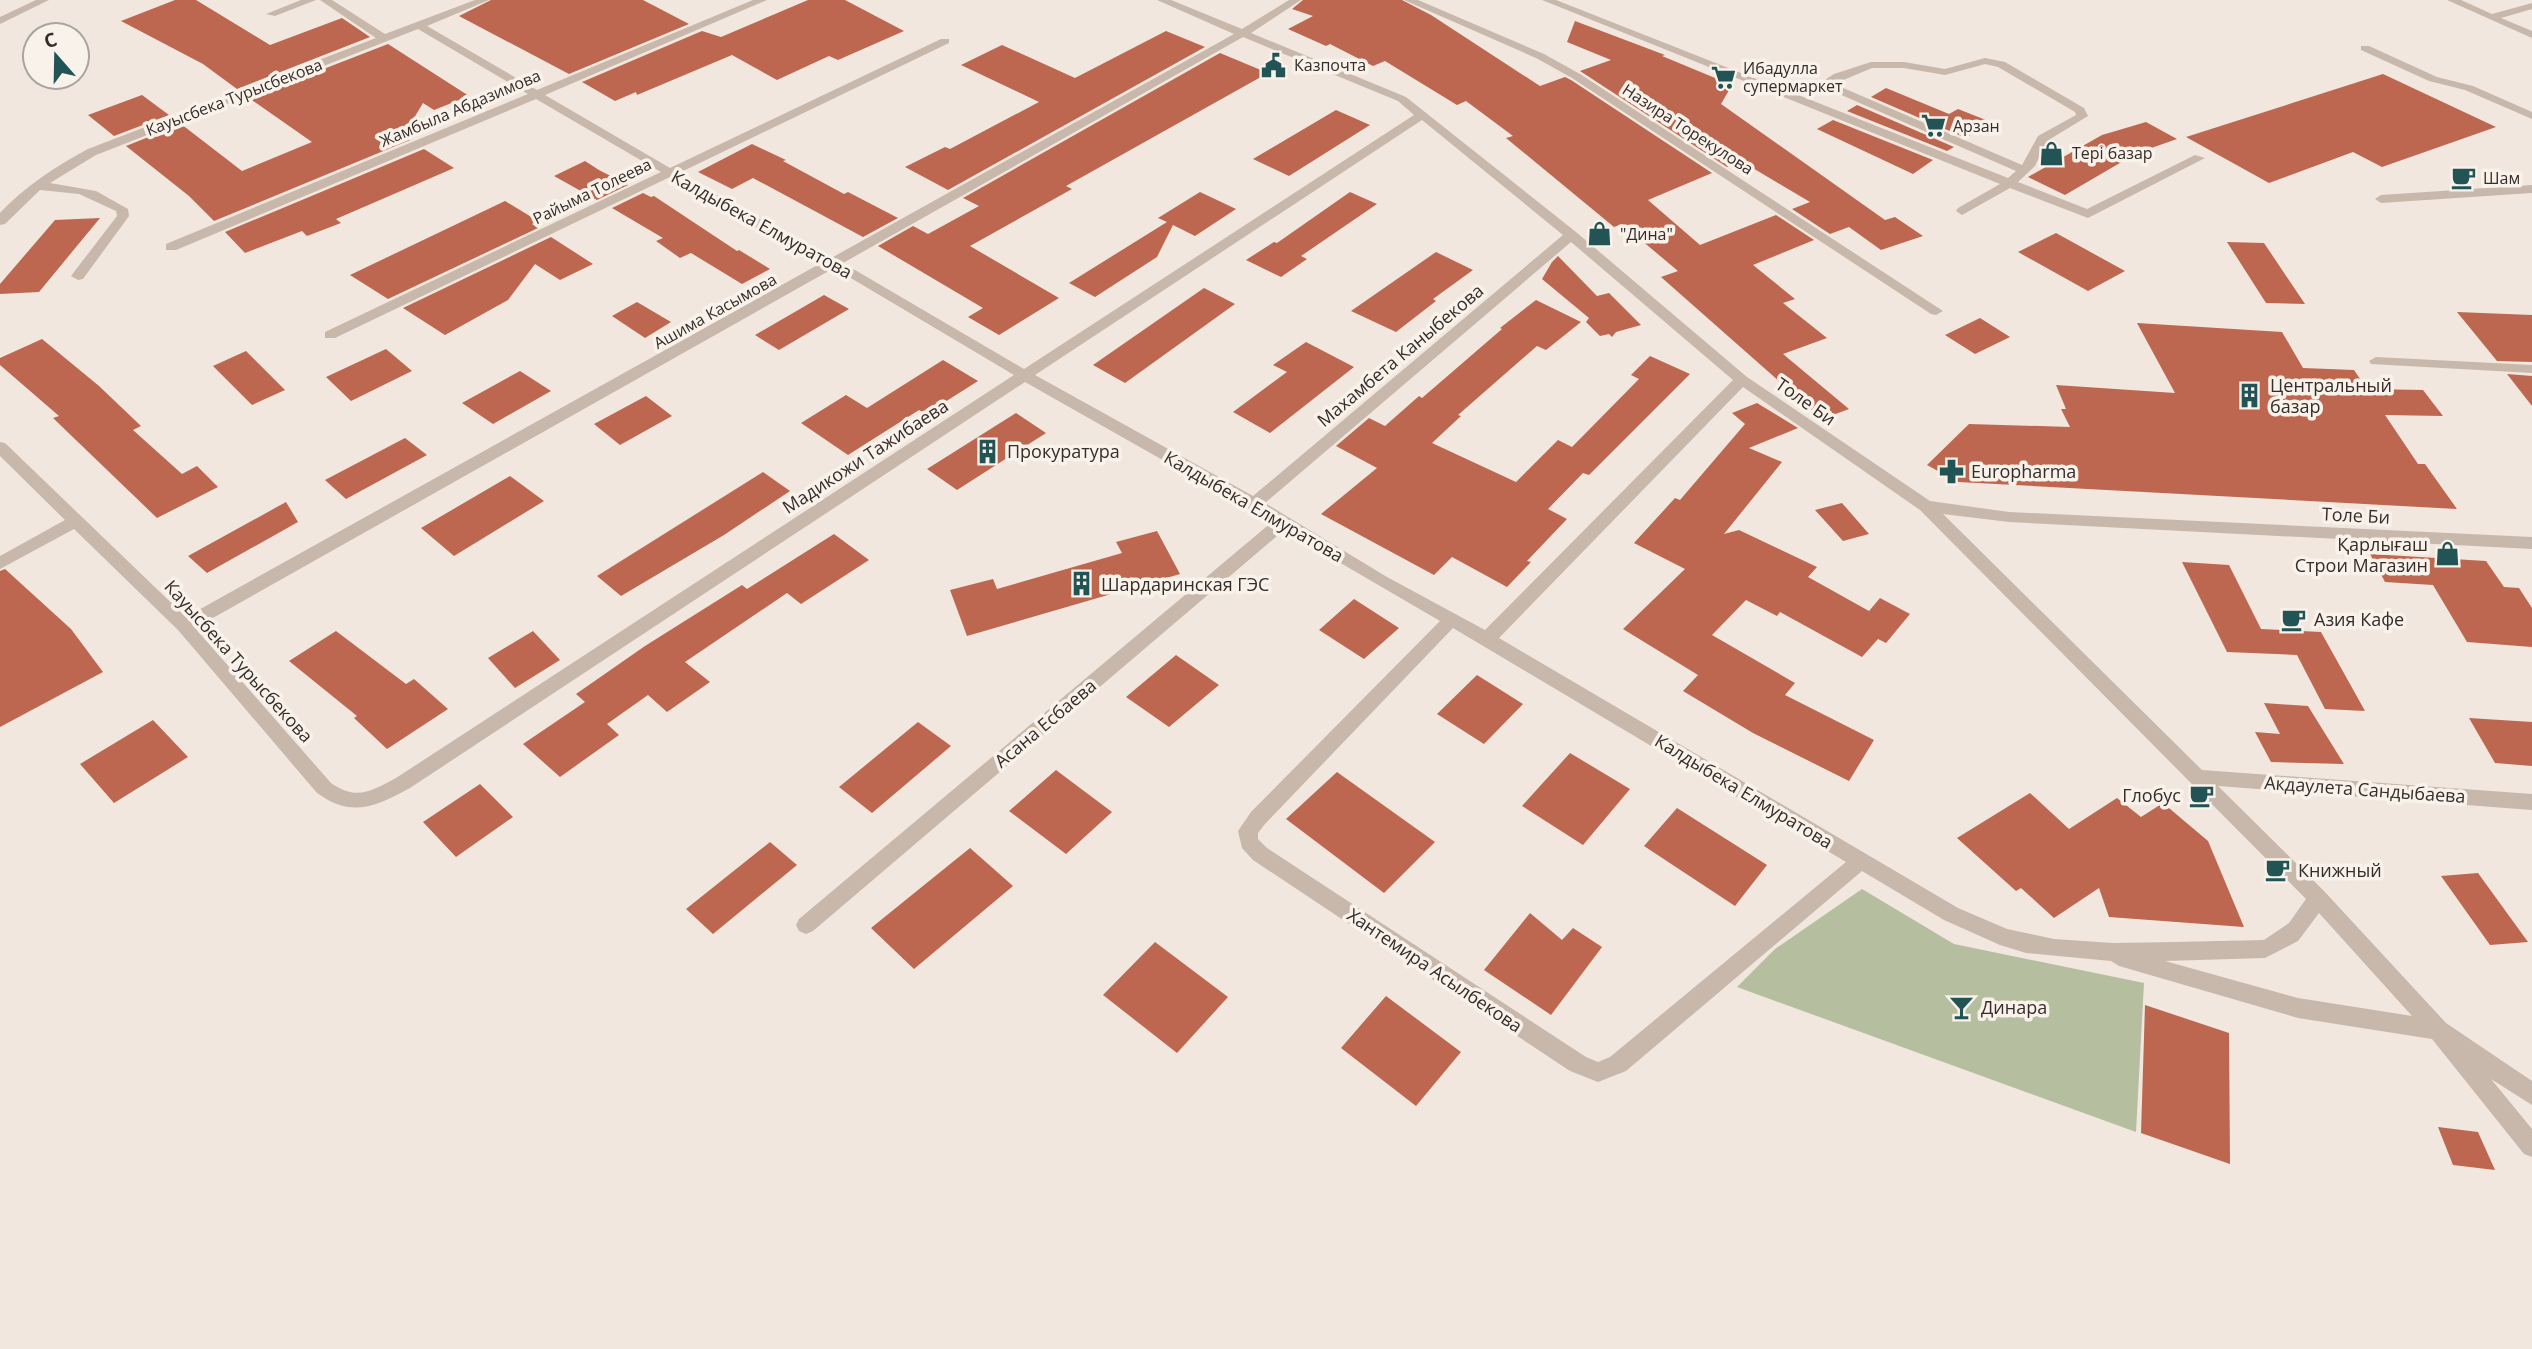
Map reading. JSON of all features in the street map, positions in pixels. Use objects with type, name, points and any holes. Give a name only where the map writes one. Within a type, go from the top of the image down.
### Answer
[{"type":"street","points":[[0,20],[44,0]]},
{"type":"street","points":[[271,14],[312,0]]},
{"type":"street","points":[[325,0],[385,38]]},
{"type":"street","name":"Кауысбека Турысбекова","points":[[0,221],[16,202],[56,170],[92,152],[484,0]]},
{"type":"street","name":"Жамбыла Абдазимова","points":[[171,247],[762,0]]},
{"type":"street","name":"Ашима Касымова","points":[[184,626],[836,264],[1245,32],[1296,0]]},
{"type":"street","name":"Назира Торекулова","points":[[1409,0],[1539,56],[1576,76],[1936,311]]},
{"type":"street","points":[[1547,0],[2088,214],[2199,158]]},
{"type":"street","points":[[2452,0],[2532,35]]},
{"type":"street","name":"Толе Би","points":[[1171,1],[1402,99],[1571,235],[1742,380],[1926,506],[2008,517],[2532,543]]},
{"type":"street","points":[[2491,17],[2532,6]]},
{"type":"street","name":"Калдыбека Елмуратова","points":[[418,25],[753,221],[836,264],[1024,376],[1254,504],[1381,581],[1487,639],[1951,914],[1991,933],[2027,944],[2101,951],[2265,949],[2285,941],[2303,925],[2317,897]]},
{"type":"street","name":"Райыма Толеева","points":[[330,335],[945,41]]},
{"type":"street","points":[[2365,48],[2434,79],[2469,88],[2532,116]]},
{"type":"street","points":[[1825,84],[1838,76],[1871,65],[1904,65],[1945,72],[1977,61],[2001,65],[2080,110],[2082,116],[2042,139],[2039,152],[2009,184],[1962,211]]},
{"type":"street","points":[[1774,90],[1795,83],[1825,84],[2022,170]]},
{"type":"street","name":"Мадикожи Тажибаева","points":[[324,788],[337,799],[360,802],[403,783],[1422,115]]},
{"type":"street","points":[[38,186],[73,187],[99,194],[122,209],[123,216],[78,276]]},
{"type":"street","points":[[2381,199],[2532,190]]},
{"type":"street","name":"Махамбета Каныбекова","points":[[1254,504],[1571,235]]},
{"type":"street","points":[[2376,361],[2532,369]]},
{"type":"street","points":[[1487,639],[1742,380]]},
{"type":"street","name":"Кауысбека Турысбекова","points":[[0,447],[184,626],[324,788]]},
{"type":"street","points":[[1926,506],[2317,897],[2438,1031],[2532,1146]]},
{"type":"street","points":[[0,563],[76,521]]},
{"type":"street","name":"Асана Есбаева","points":[[806,925],[1284,522]]},
{"type":"street","name":"Хантемира Асылбекова","points":[[1452,619],[1258,818],[1248,831],[1249,842],[1260,854],[1578,1064],[1598,1072],[1618,1064],[1862,860]]},
{"type":"street","name":"Акдаулета Сандыбаева","points":[[2197,777],[2532,802]]},
{"type":"street","name":"Калдыбека Елмуратова","points":[[2101,951],[2298,1008],[2438,1031]]},
{"type":"street","points":[[2438,1031],[2532,1094]]},
{"type":"green space","points":[[1862,889],[1954,944],[2144,983],[2136,1132],[1737,987],[1775,949]]},
{"type":"building","points":[[175,0],[196,0],[270,45],[342,18],[370,37],[237,89],[203,64],[121,21]]},
{"type":"building","points":[[491,0],[643,0],[689,24],[569,74],[459,16]]},
{"type":"building","points":[[808,0],[845,0],[904,31],[838,60],[829,56],[777,80],[732,55],[637,95],[636,92],[615,101],[582,82],[702,31],[721,37]]},
{"type":"building","points":[[1303,0],[1402,0],[1431,15],[1540,86],[1565,77],[1571,80],[1712,173],[1648,200],[1700,245],[1776,215],[1814,240],[1753,265],[1795,299],[1783,303],[1827,338],[1783,354],[1849,409],[1822,419],[1661,277],[1678,271],[1622,224],[1614,227],[1506,138],[1513,136],[1466,101],[1457,105],[1385,61],[1373,66],[1330,44],[1326,46],[1288,29],[1313,16],[1292,9]]},
{"type":"building","points":[[1575,21],[1665,55],[1662,56],[1732,85],[1721,104],[1885,220],[1895,217],[1923,236],[1881,250],[1849,227],[1830,234],[1792,209],[1810,202],[1741,161],[1727,167],[1580,71],[1611,60],[1567,42]]},
{"type":"building","points":[[1166,31],[1205,47],[948,190],[905,167],[945,147],[950,149],[1039,102],[961,65],[1002,45],[1075,78]]},
{"type":"building","points":[[388,44],[469,96],[434,110],[423,103],[410,120],[412,121],[403,136],[410,140],[214,221],[189,196],[126,146],[181,124],[242,171],[312,142],[249,98]]},
{"type":"building","points":[[1220,53],[1268,73],[1066,186],[1072,189],[970,246],[1059,298],[999,335],[968,317],[983,308],[878,246],[913,226],[928,234],[979,206],[963,198]]},
{"type":"building","points":[[2383,74],[2496,127],[2382,167],[2353,152],[2269,183],[2186,137]]},
{"type":"building","points":[[1886,88],[1949,114],[1958,109],[1991,122],[1966,138],[1871,97]]},
{"type":"building","points":[[142,95],[169,115],[114,136],[88,115]]},
{"type":"building","points":[[1857,105],[1954,147],[1947,151],[1847,111]]},
{"type":"building","points":[[1336,110],[1370,125],[1289,176],[1253,159]]},
{"type":"building","points":[[1833,120],[1933,160],[1913,174],[1817,129]]},
{"type":"building","points":[[2146,122],[2177,139],[2137,153],[2065,195],[2028,177],[2102,135]]},
{"type":"building","points":[[752,144],[786,160],[783,161],[844,194],[848,192],[898,218],[863,237],[753,178],[732,189],[698,172]]},
{"type":"building","points":[[424,149],[454,168],[336,219],[341,223],[307,236],[302,231],[245,253],[225,232]]},
{"type":"building","points":[[585,161],[628,185],[597,200],[554,176]]},
{"type":"building","points":[[1200,192],[1236,209],[1195,236],[1173,225],[1157,257],[1095,297],[1069,283],[1167,222],[1158,218]]},
{"type":"building","points":[[1350,192],[1377,204],[1301,256],[1307,259],[1281,277],[1246,260],[1274,242],[1277,243]]},
{"type":"building","points":[[643,193],[654,196],[737,251],[770,269],[742,284],[691,253],[680,258],[656,241],[663,238],[612,208]]},
{"type":"building","points":[[505,201],[538,221],[532,224],[538,228],[388,299],[350,275]]},
{"type":"building","points":[[100,218],[39,292],[0,294],[0,284],[55,220]]},
{"type":"building","points":[[2056,233],[2125,271],[2088,291],[2018,252]]},
{"type":"building","points":[[551,237],[593,264],[560,280],[535,264],[508,300],[445,335],[403,308]]},
{"type":"building","points":[[2227,242],[2264,243],[2305,304],[2266,303]]},
{"type":"building","points":[[1436,252],[1473,270],[1433,299],[1436,301],[1396,332],[1351,311]]},
{"type":"building","points":[[1558,256],[1597,296],[1609,293],[1641,325],[1616,332],[1612,337],[1609,334],[1600,336],[1586,322],[1589,318],[1542,279]]},
{"type":"building","points":[[1204,288],[1235,304],[1125,383],[1093,365]]},
{"type":"building","points":[[824,295],[849,309],[779,350],[755,335]]},
{"type":"building","points":[[1536,300],[1581,322],[1546,350],[1537,346],[1458,415],[1461,416],[1432,443],[1516,482],[1558,440],[1572,447],[1639,379],[1631,375],[1650,356],[1690,374],[1589,475],[1583,473],[1548,509],[1567,519],[1527,561],[1531,562],[1507,587],[1452,557],[1434,575],[1321,514],[1377,468],[1336,446],[1369,418],[1385,426],[1419,396],[1422,398],[1502,329],[1500,328]]},
{"type":"building","points":[[637,302],[671,322],[645,338],[612,316]]},
{"type":"building","points":[[2457,312],[2532,315],[2532,362],[2497,361]]},
{"type":"building","points":[[1980,318],[2010,337],[1975,354],[1945,335]]},
{"type":"building","points":[[2137,323],[2282,332],[2303,368],[2354,370],[2367,389],[2423,390],[2443,416],[2385,415],[2418,464],[2425,464],[2457,509],[1958,482],[1927,465],[1969,424],[2070,427],[2061,409],[2066,409],[2056,385],[2175,393]]},
{"type":"building","points":[[42,339],[99,386],[141,426],[133,430],[182,474],[197,466],[218,487],[157,518],[53,418],[59,416],[0,365],[0,358]]},
{"type":"building","points":[[1306,342],[1354,367],[1270,433],[1233,412],[1287,372],[1273,365]]},
{"type":"building","points":[[386,349],[412,371],[351,401],[326,377]]},
{"type":"building","points":[[246,351],[285,390],[252,405],[213,366]]},
{"type":"building","points":[[943,360],[978,381],[926,414],[919,410],[848,455],[801,423],[846,395],[867,408]]},
{"type":"building","points":[[520,371],[551,391],[493,424],[462,403]]},
{"type":"building","points":[[2507,374],[2532,376],[2532,406]]},
{"type":"building","points":[[646,396],[672,416],[620,445],[594,424]]},
{"type":"building","points":[[1757,403],[1798,428],[1749,448],[1782,462],[1724,534],[1739,530],[1817,567],[1808,577],[1869,611],[1880,598],[1910,614],[1886,643],[1878,639],[1862,657],[1780,612],[1777,616],[1746,600],[1712,635],[1795,683],[1785,695],[1874,740],[1849,781],[1753,733],[1683,691],[1698,675],[1623,629],[1685,569],[1634,543],[1675,498],[1680,500],[1745,424],[1732,413]]},
{"type":"building","name":"Прокуратура","points":[[1016,413],[1046,433],[957,490],[927,469]]},
{"type":"building","points":[[405,438],[427,455],[346,499],[325,480]]},
{"type":"building","points":[[763,472],[790,491],[724,535],[621,596],[597,576]]},
{"type":"building","points":[[510,476],[544,501],[454,556],[421,528]]},
{"type":"building","points":[[286,502],[298,522],[207,573],[188,556]]},
{"type":"building","points":[[1842,503],[1869,534],[1843,541],[1815,510]]},
{"type":"building","name":"Шардаринская ГЭС","points":[[1157,531],[1180,574],[967,636],[950,590],[993,579],[997,589],[1122,553],[1116,542]]},
{"type":"building","points":[[834,534],[869,560],[801,604],[787,593],[685,662],[710,682],[667,712],[648,695],[607,724],[619,735],[560,777],[523,744],[585,702],[576,694],[645,646],[742,585],[747,589]]},
{"type":"building","points":[[2370,554],[2486,561],[2504,587],[2519,588],[2532,608],[2532,647],[2467,642],[2433,585],[2385,582]]},
{"type":"building","points":[[2182,562],[2229,565],[2261,629],[2321,632],[2365,711],[2325,709],[2297,655],[2227,652]]},
{"type":"building","points":[[5,569],[71,629],[103,672],[0,727],[0,571]]},
{"type":"building","points":[[1354,599],[1399,628],[1364,659],[1319,630]]},
{"type":"building","points":[[336,631],[406,684],[414,679],[448,709],[387,749],[354,718],[357,716],[289,661]]},
{"type":"building","points":[[533,631],[560,660],[515,688],[488,658]]},
{"type":"building","points":[[1176,655],[1219,685],[1169,727],[1126,697]]},
{"type":"building","points":[[1477,675],[1523,704],[1484,744],[1437,714]]},
{"type":"building","points":[[2264,703],[2308,706],[2344,764],[2271,762],[2255,732],[2280,734]]},
{"type":"building","points":[[2469,718],[2532,722],[2532,766],[2495,763]]},
{"type":"building","points":[[153,720],[188,757],[114,803],[80,764]]},
{"type":"building","points":[[918,722],[951,746],[872,813],[839,787]]},
{"type":"building","points":[[1570,753],[1630,789],[1583,845],[1522,806]]},
{"type":"building","points":[[1056,770],[1112,812],[1066,854],[1009,811]]},
{"type":"building","points":[[1337,772],[1435,842],[1384,893],[1286,819]]},
{"type":"building","points":[[480,784],[513,817],[456,857],[423,822]]},
{"type":"building","points":[[2030,793],[2069,829],[2117,798],[2141,817],[2163,803],[2208,841],[2244,927],[2109,917],[2099,888],[2054,918],[2021,888],[2016,891],[1957,838]]},
{"type":"building","points":[[1677,808],[1767,865],[1735,906],[1644,846]]},
{"type":"building","points":[[770,842],[797,865],[713,934],[686,909]]},
{"type":"building","points":[[970,848],[1013,886],[914,969],[871,928]]},
{"type":"building","points":[[2478,873],[2528,942],[2490,945],[2441,876]]},
{"type":"building","points":[[1530,913],[1562,940],[1573,928],[1602,947],[1551,1015],[1484,970]]},
{"type":"building","points":[[1155,942],[1228,997],[1177,1053],[1103,995]]},
{"type":"building","points":[[1386,996],[1461,1052],[1416,1106],[1341,1048]]},
{"type":"building","points":[[2145,1005],[2229,1033],[2230,1164],[2141,1133]]},
{"type":"building","points":[[2438,1127],[2478,1132],[2495,1170],[2453,1165]]},
{"type":"place","name":"Казпочта","points":[[1274,65]]},
{"type":"place","name":"Ибадулла супермаркет","points":[[1723,77]]},
{"type":"place","name":"Арзан","points":[[1933,126]]},
{"type":"place","name":"Тері базар","points":[[2052,153]]},
{"type":"place","name":"Шам","points":[[2463,178]]},
{"type":"place","name":"\"Дина\"","points":[[1600,234]]},
{"type":"place","name":"Центральный базар","points":[[2250,395]]},
{"type":"place","name":"Прокуратура","points":[[987,451]]},
{"type":"place","name":"Europharma","points":[[1951,471]]},
{"type":"place","name":"Қарлығаш Строи Магазин","points":[[2448,554]]},
{"type":"place","name":"Шардаринская ГЭС","points":[[1081,584]]},
{"type":"place","name":"Азия Кафе","points":[[2294,619]]},
{"type":"place","name":"Глобус","points":[[2201,795]]},
{"type":"place","name":"Книжный","points":[[2278,870]]},
{"type":"place","name":"Динара","points":[[1961,1007]]}]
